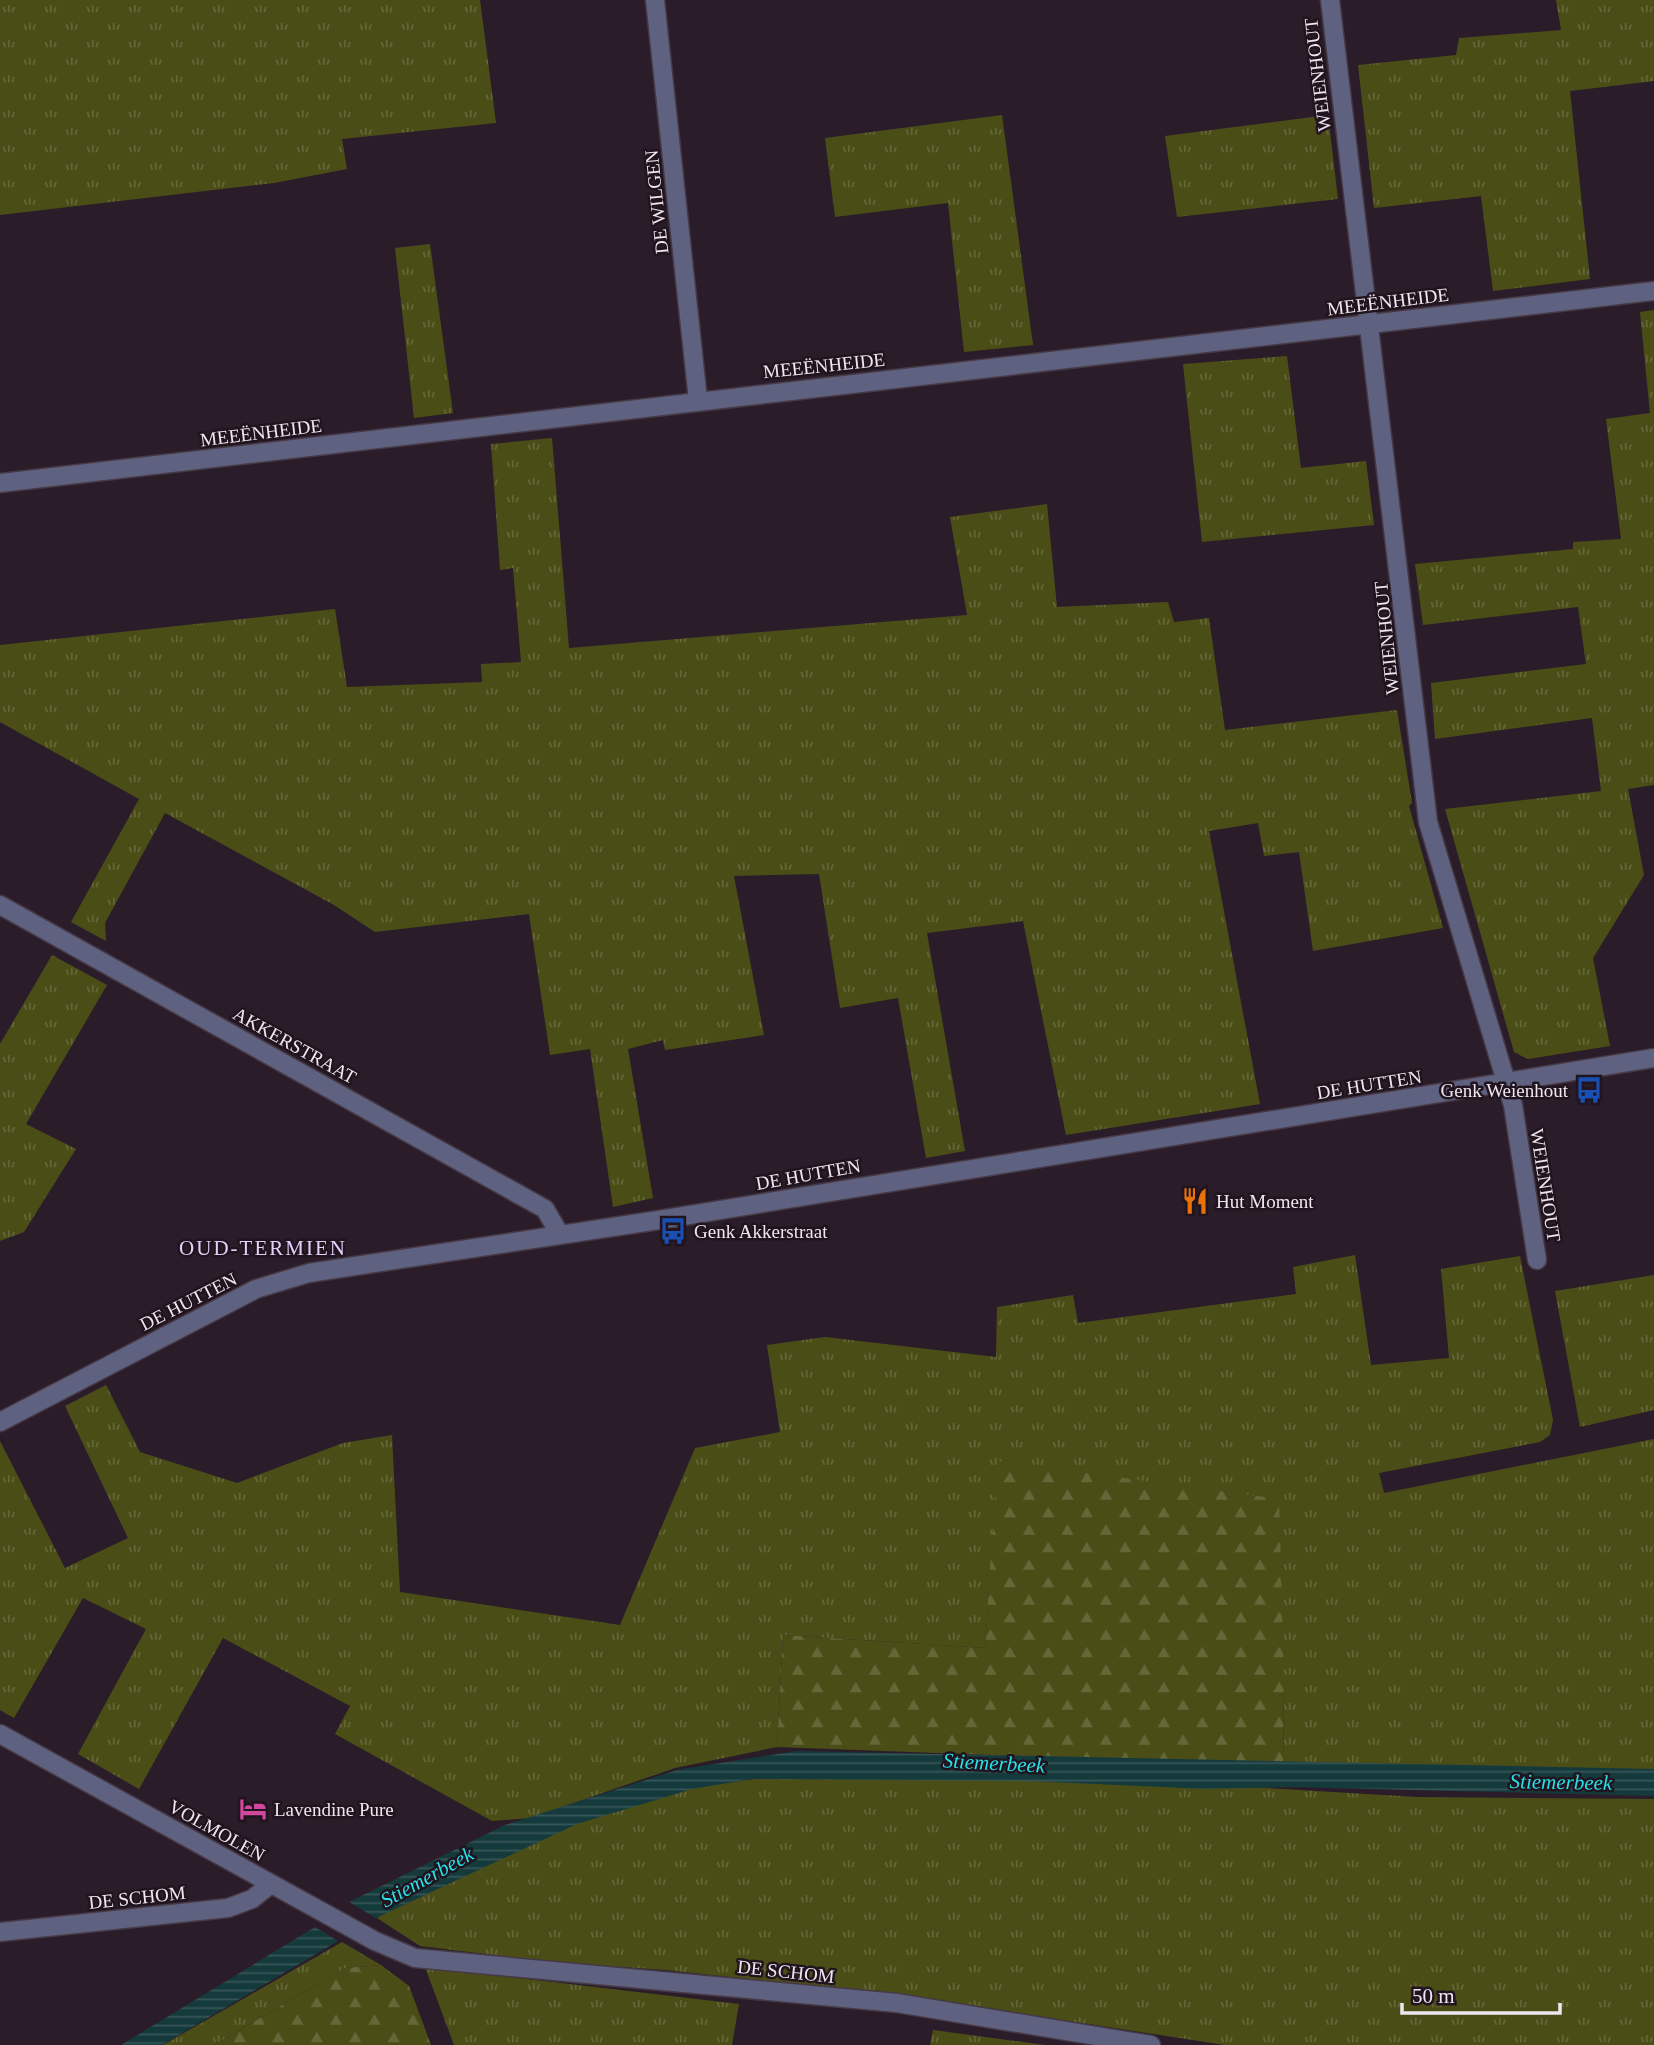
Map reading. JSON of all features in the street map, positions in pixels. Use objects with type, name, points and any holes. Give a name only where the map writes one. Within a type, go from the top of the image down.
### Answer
[{"type":"street","name":"DE WILGEN","points":[[654,0],[698,400]]},
{"type":"street","name":"WEIENHOUT","points":[[1330,0],[1399,561],[1428,822],[1513,1105],[1537,1260]]},
{"type":"street","name":"MEEËNHEIDE","points":[[0,483],[1654,291]]},
{"type":"street","name":"AKKERSTRAAT","points":[[0,905],[545,1209],[559,1233]]},
{"type":"street","name":"DE HUTTEN","points":[[0,1422],[256,1289],[309,1273],[559,1233],[659,1220],[1654,1058]]},
{"type":"street","name":"VOLMOLEN","points":[[0,1734],[375,1941],[415,1958]]},
{"type":"street","name":"DE SCHOM","points":[[0,1932],[228,1908],[252,1899],[271,1884]]},
{"type":"street","name":"DE SCHOM","points":[[415,1958],[897,2003],[1151,2045]]},
{"type":"green space","points":[[0,0],[480,0],[496,123],[342,139],[347,169],[274,183],[0,215]]},
{"type":"green space","points":[[1556,0],[1654,0],[1654,81],[1570,91],[1590,279],[1493,291],[1481,196],[1374,208],[1358,65],[1456,55],[1459,38],[1561,30]]},
{"type":"green space","points":[[1002,115],[1033,345],[964,352],[948,203],[835,217],[825,138]]},
{"type":"green space","points":[[1328,115],[1338,199],[1177,217],[1165,136]]},
{"type":"green space","points":[[430,244],[453,413],[414,418],[395,248]]},
{"type":"green space","points":[[1654,310],[1654,785],[1628,789],[1644,875],[1593,958],[1610,1046],[1528,1059],[1514,1052],[1445,809],[1601,791],[1592,718],[1435,739],[1431,683],[1586,664],[1578,607],[1423,625],[1415,564],[1573,549],[1573,542],[1621,539],[1606,419],[1650,413],[1640,312]]},
{"type":"green space","points":[[1287,356],[1301,468],[1366,461],[1374,525],[1202,542],[1183,364]]},
{"type":"green space","points":[[552,438],[569,648],[967,615],[950,517],[1047,504],[1057,607],[1168,602],[1174,622],[1209,618],[1225,730],[1397,710],[1412,803],[1409,806],[1443,928],[1313,951],[1299,852],[1264,856],[1258,823],[1209,831],[1260,1104],[1066,1135],[1023,921],[927,933],[965,1151],[926,1158],[898,998],[840,1008],[819,874],[734,876],[764,1035],[665,1050],[663,1040],[628,1049],[653,1198],[613,1207],[590,1049],[550,1055],[529,914],[375,932],[334,905],[165,813],[105,923],[106,941],[71,922],[139,799],[0,722],[0,645],[335,609],[347,687],[482,682],[481,664],[521,662],[513,568],[500,570],[491,444]]},
{"type":"green space","points":[[52,955],[107,985],[26,1124],[76,1149],[24,1232],[0,1241],[0,1044]]},
{"type":"green space","points":[[1355,1255],[1371,1365],[1449,1358],[1441,1269],[1520,1256],[1553,1420],[1550,1435],[1540,1442],[1379,1473],[1384,1493],[1654,1439],[1654,1776],[1283,1766],[1284,1682],[998,1461],[985,1648],[783,1635],[777,1747],[675,1768],[530,1818],[492,1821],[335,1734],[350,1706],[223,1638],[139,1789],[78,1754],[146,1629],[83,1598],[14,1718],[0,1710],[0,1441],[65,1568],[128,1538],[65,1406],[106,1385],[140,1452],[237,1483],[343,1443],[392,1435],[400,1592],[620,1625],[695,1448],[780,1432],[767,1345],[825,1337],[996,1357],[997,1307],[1073,1295],[1078,1323],[1296,1294],[1293,1267]]},
{"type":"green space","points":[[1654,1275],[1654,1410],[1580,1427],[1555,1291]]},
{"type":"green space","points":[[997,1461],[1279,1499],[1284,1682],[1283,1766],[777,1747],[783,1635],[985,1648]]},
{"type":"green space","points":[[830,1774],[1084,1777],[1417,1797],[1654,1799],[1654,2045],[1225,2045],[913,1997],[666,1970],[551,1962],[420,1946],[377,1918],[480,1857],[668,1791],[762,1778]]},
{"type":"green space","points":[[342,1942],[381,1965],[345,1968],[214,2045],[163,2045]]},
{"type":"green space","points":[[381,1965],[409,1986],[431,2045],[214,2045],[345,1968]]},
{"type":"green space","points":[[425,1967],[739,2004],[732,2045],[454,2045]]},
{"type":"green space","points":[[933,2030],[1045,2045],[930,2045]]},
{"type":"water","name":"Stiemerbeek","points":[[796,1751],[1654,1769],[1654,1796],[1292,1787],[1205,1789],[1028,1781],[751,1779],[692,1789],[577,1824],[376,1918],[349,1902],[505,1825],[677,1770]]},
{"type":"water","points":[[315,1927],[338,1941],[162,2045],[121,2045]]},
{"type":"place","name":"Genk Weienhout","points":[[1589,1090]]},
{"type":"place","name":"Hut Moment","points":[[1195,1201]]},
{"type":"place","name":"Genk Akkerstraat","points":[[673,1231]]},
{"type":"place","name":"Lavendine Pure","points":[[253,1809]]},
{"type":"district","name":"OUD-TERMIEN","points":[[263,1248]]}]
